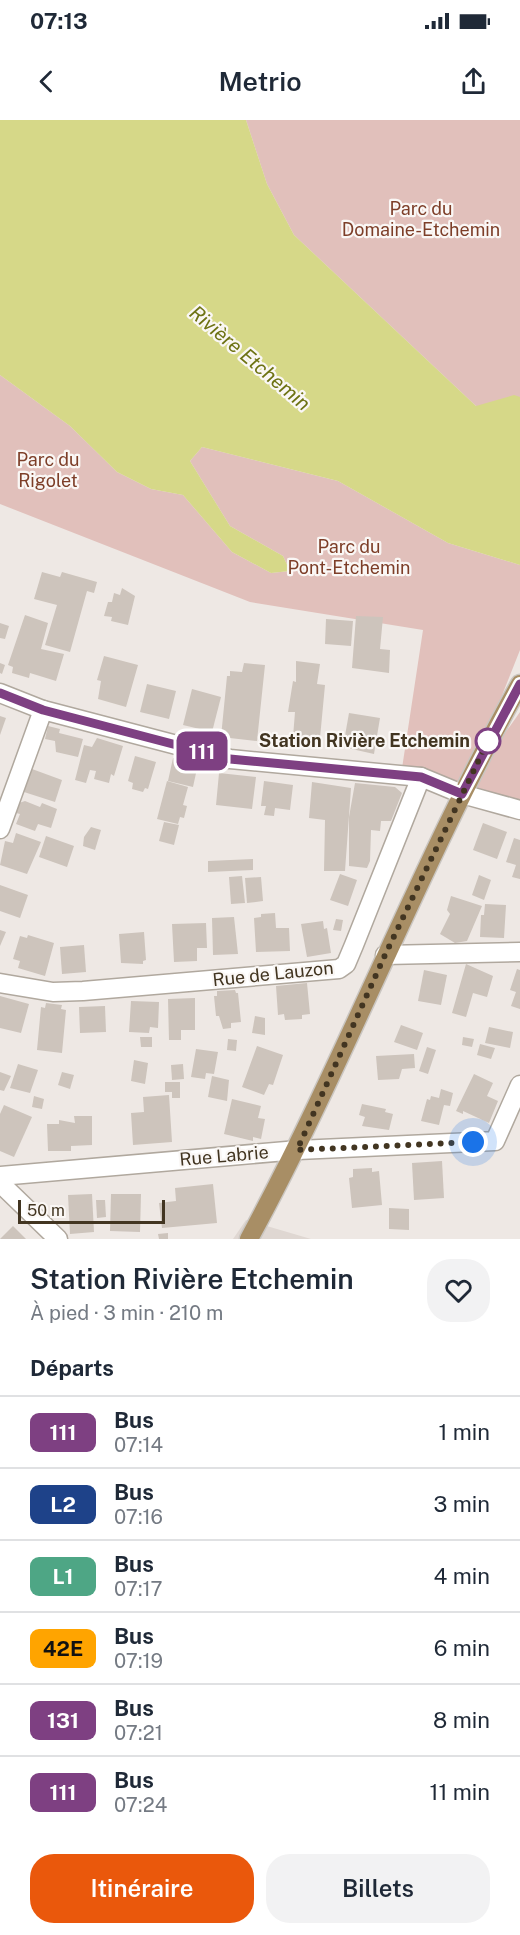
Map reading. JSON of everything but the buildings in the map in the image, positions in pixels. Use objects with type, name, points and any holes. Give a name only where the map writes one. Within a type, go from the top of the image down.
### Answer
[{"type":"main road","points":[[249,1239],[297,1150],[385,955],[462,794],[520,684]]},
{"type":"street","points":[[0,693],[43,710],[230,759],[421,777],[462,794],[520,810]]},
{"type":"street","points":[[0,830],[43,710]]},
{"type":"street","name":"Rue de Lauzon","points":[[0,983],[53,992],[83,992],[339,969],[346,964],[421,777]]},
{"type":"street","points":[[385,955],[520,952]]},
{"type":"street","name":"Rue Labrie","points":[[0,1176],[297,1150],[495,1141],[520,1085]]},
{"type":"street","points":[[0,1183],[58,1239]]},
{"type":"shaded area","points":[[246,1220],[311,1239],[233,1239]]},
{"type":"green space","name":"Parc du Domaine-Etchemin","points":[[246,120],[520,120],[520,417],[476,406],[294,235],[267,184]]},
{"type":"green space","name":"Parc du Pont-Etchemin","points":[[0,375],[70,426],[117,472],[151,489],[183,495],[232,552],[271,573],[290,571],[283,556],[230,526],[190,461],[202,447],[338,481],[448,543],[520,565],[520,650],[464,791],[520,712],[520,810],[401,775],[423,630],[250,602],[0,504]]},
{"type":"water","name":"Rivière Etchemin","points":[[0,120],[246,120],[267,184],[294,235],[476,406],[514,395],[520,397],[520,565],[448,543],[338,481],[202,447],[190,461],[230,526],[283,556],[290,571],[271,573],[232,552],[183,495],[151,489],[117,472],[70,426],[0,375]]},
{"type":"bus line","name":"111","points":[[0,693],[43,710],[230,759],[421,777],[462,794],[520,684]]},
{"type":"place","name":"Station Rivière Etchemin","points":[[488,741]]},
{"type":"route","points":[[473,1142],[297,1150],[385,955],[488,741]]},
{"type":"park label","name":"Parc du Rigolet","points":[[48,470]]}]
